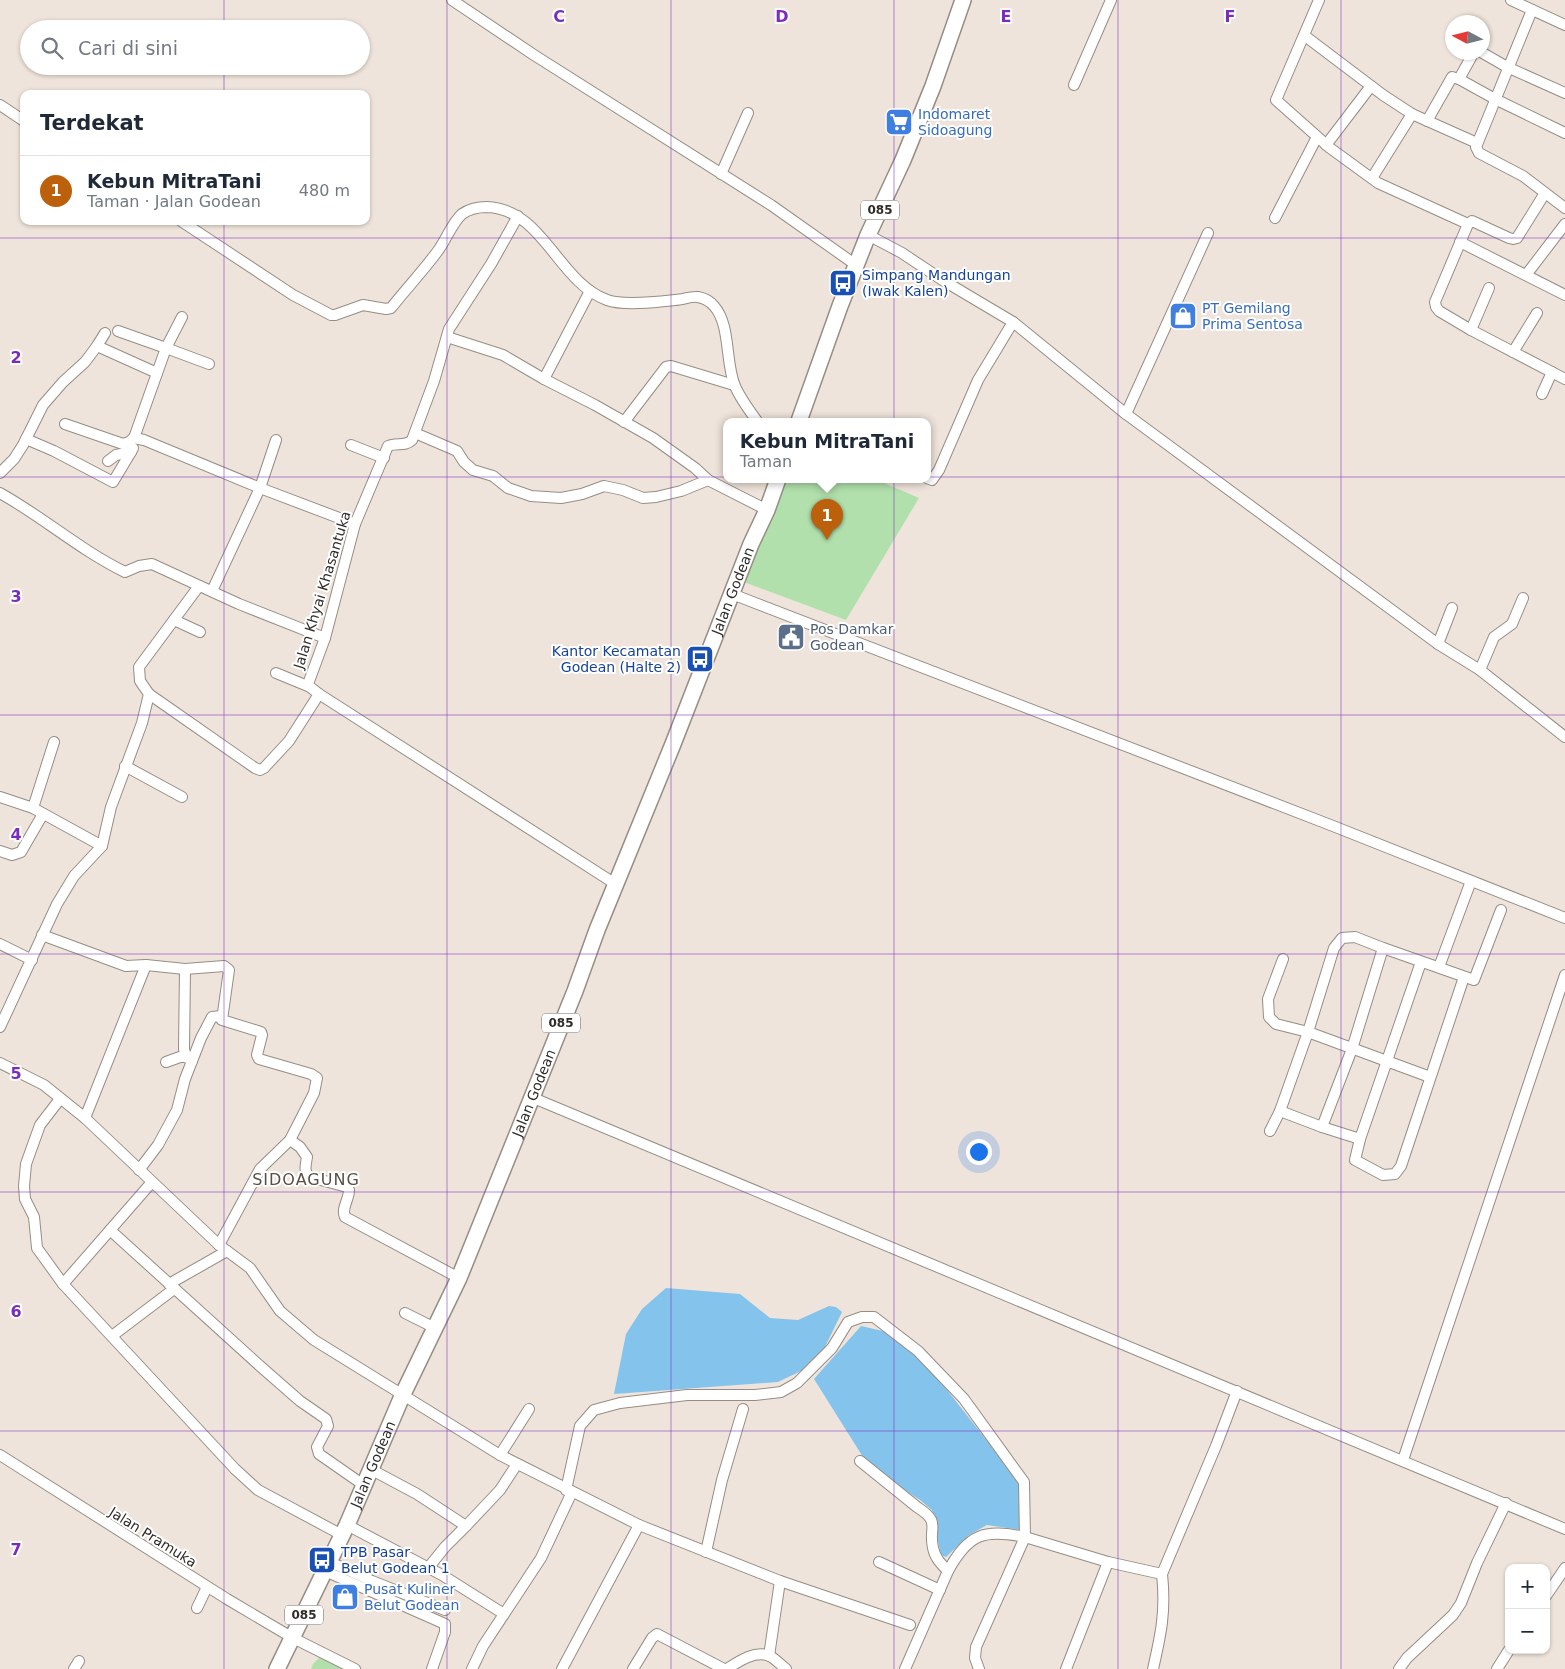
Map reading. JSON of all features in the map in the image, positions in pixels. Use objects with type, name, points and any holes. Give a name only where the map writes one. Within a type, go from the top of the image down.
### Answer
[{"type":"main road","name":"085","points":[[800,418],[856,264],[903,160],[963,0]]},
{"type":"main road","name":"Jalan Godean","points":[[277,1669],[345,1530],[403,1394],[459,1278],[777,483]]},
{"type":"street","points":[[452,0],[534,55],[771,206],[856,264]]},
{"type":"street","points":[[1074,85],[1111,0]]},
{"type":"street","points":[[1319,0],[1276,100],[1326,145],[1378,183],[1468,224]]},
{"type":"street","points":[[1511,0],[1565,25]]},
{"type":"street","points":[[1532,10],[1507,67],[1476,147],[1479,153],[1522,176],[1565,208]]},
{"type":"street","points":[[1304,36],[1412,114],[1477,142]]},
{"type":"street","points":[[1490,57],[1507,67],[1565,93]]},
{"type":"street","points":[[1459,79],[1470,60]]},
{"type":"street","points":[[1427,121],[1452,77],[1565,133]]},
{"type":"street","points":[[1326,145],[1371,86]]},
{"type":"street","points":[[0,105],[20,118]]},
{"type":"street","points":[[720,174],[748,113]]},
{"type":"street","points":[[1372,178],[1412,114]]},
{"type":"street","points":[[1276,218],[1317,137]]},
{"type":"street","points":[[1545,193],[1517,238],[1509,238],[1472,221],[1468,224],[1435,302],[1439,311],[1470,330],[1565,379]]},
{"type":"street","points":[[187,225],[293,295],[331,315],[335,315],[363,305],[386,309],[391,308],[438,251],[454,224],[464,213],[479,207],[496,208],[518,216],[541,238],[576,279],[590,291],[608,300],[625,302],[677,300],[693,296],[706,300],[714,306],[722,321],[734,385],[755,418]]},
{"type":"street","points":[[518,216],[491,264],[449,329],[415,433],[456,451],[473,470],[493,476],[508,488],[531,496],[561,498],[582,494],[604,486],[623,490],[643,498],[656,497],[681,491],[708,480]]},
{"type":"street","points":[[1526,275],[1565,224]]},
{"type":"street","points":[[1126,414],[1208,233]]},
{"type":"street","points":[[868,235],[902,253],[944,281],[1013,322],[1126,414],[1438,644],[1480,670],[1565,738]]},
{"type":"street","points":[[1460,242],[1565,294]]},
{"type":"street","points":[[1470,330],[1489,288]]},
{"type":"street","points":[[544,379],[590,291]]},
{"type":"street","points":[[1513,352],[1537,313]]},
{"type":"street","points":[[26,439],[54,451],[113,482],[131,452],[166,348],[182,317]]},
{"type":"street","points":[[931,480],[939,470],[978,380],[1013,322]]},
{"type":"street","points":[[118,331],[209,364]]},
{"type":"street","points":[[0,473],[14,459],[37,416],[48,400],[97,346],[106,333]]},
{"type":"street","points":[[447,337],[503,356],[595,405],[654,438],[708,480],[767,510]]},
{"type":"street","points":[[97,346],[157,373]]},
{"type":"street","points":[[624,422],[666,367],[671,366],[734,385]]},
{"type":"street","points":[[1542,394],[1552,372]]},
{"type":"street","points":[[65,424],[123,444],[136,438],[355,524]]},
{"type":"street","name":"Jalan Khyai Khasantuka","points":[[415,433],[409,443],[389,445],[355,524],[325,638],[309,680],[310,687],[617,885]]},
{"type":"street","points":[[212,591],[260,488],[276,440]]},
{"type":"street","points":[[351,445],[384,458]]},
{"type":"street","points":[[108,461],[116,456],[131,452]]},
{"type":"street","points":[[0,493],[18,503],[64,536],[125,572],[139,566],[152,564],[239,604],[325,638]]},
{"type":"street","points":[[200,586],[139,667],[140,681],[149,694],[260,770],[283,748],[319,694]]},
{"type":"street","points":[[732,594],[1315,818],[1565,918]]},
{"type":"street","points":[[1480,670],[1494,637],[1512,624],[1523,598]]},
{"type":"street","points":[[1438,644],[1452,608]]},
{"type":"street","points":[[174,620],[200,632]]},
{"type":"street","points":[[276,673],[310,687]]},
{"type":"street","points":[[0,1028],[57,904],[74,876],[102,846],[110,806],[142,723],[149,694]]},
{"type":"street","points":[[33,808],[54,742]]},
{"type":"street","points":[[125,766],[182,797]]},
{"type":"street","points":[[0,797],[33,808],[102,846]]},
{"type":"street","points":[[0,851],[12,855],[21,852],[43,814]]},
{"type":"street","points":[[1439,967],[1471,881]]},
{"type":"street","points":[[1270,1131],[1280,1111],[1308,1032],[1334,948],[1342,938],[1355,937],[1474,980],[1501,910]]},
{"type":"street","points":[[42,935],[126,966],[185,969],[224,966],[229,970],[221,1016],[222,1020],[261,1032],[262,1035],[257,1054],[260,1059],[311,1074],[317,1078],[314,1093],[290,1140],[260,1169],[223,1248],[172,1286],[112,1336]]},
{"type":"street","points":[[0,944],[32,960]]},
{"type":"street","points":[[1322,1127],[1352,1049],[1383,948]]},
{"type":"street","points":[[1283,959],[1268,999],[1269,1017],[1276,1024],[1308,1032],[1430,1076]]},
{"type":"street","points":[[1421,962],[1360,1139],[1355,1160],[1383,1175],[1395,1174],[1401,1166],[1464,977]]},
{"type":"street","points":[[85,1118],[146,966]]},
{"type":"street","points":[[185,969],[184,1049],[189,1059]]},
{"type":"street","points":[[1403,1460],[1565,975]]},
{"type":"street","points":[[139,1170],[158,1145],[177,1110],[189,1059],[212,1017],[221,1016]]},
{"type":"street","points":[[166,1062],[180,1057],[189,1059]]},
{"type":"street","points":[[0,1063],[44,1085],[85,1118],[223,1248],[250,1268],[280,1311],[314,1340],[500,1455],[639,1525],[780,1581],[910,1625]]},
{"type":"street","points":[[531,1097],[1565,1529]]},
{"type":"street","points":[[60,1099],[40,1125],[26,1164],[24,1186],[25,1199],[34,1217],[37,1248],[63,1284],[234,1469],[258,1490],[442,1575],[504,1614]]},
{"type":"street","points":[[1280,1111],[1360,1139]]},
{"type":"street","points":[[290,1140],[300,1147],[307,1157],[307,1174],[347,1187],[349,1190],[344,1208],[343,1215],[345,1217],[459,1278]]},
{"type":"street","points":[[63,1284],[152,1182]]},
{"type":"street","points":[[110,1230],[300,1401],[326,1419],[328,1426],[317,1447],[319,1454],[365,1486]]},
{"type":"street","points":[[405,1313],[435,1328]]},
{"type":"street","points":[[472,1669],[482,1646],[541,1558],[569,1491],[580,1426],[588,1414],[604,1406],[620,1403],[687,1396],[755,1395],[781,1392],[796,1382],[832,1348],[848,1322],[862,1317],[874,1318],[918,1351],[964,1399],[1024,1482],[1025,1537],[976,1647],[975,1658],[979,1669]]},
{"type":"street","points":[[1153,1669],[1164,1620],[1165,1595],[1162,1574],[1237,1391]]},
{"type":"street","points":[[706,1552],[722,1480],[742,1408]]},
{"type":"street","points":[[500,1455],[529,1409]]},
{"type":"street","name":"Jalan Pramuka","points":[[0,1455],[207,1587],[293,1638],[355,1669]]},
{"type":"street","points":[[860,1460],[932,1519],[932,1545],[934,1553],[948,1571]]},
{"type":"street","points":[[428,1568],[445,1547],[500,1490],[517,1464]]},
{"type":"street","points":[[372,1470],[417,1494],[466,1526]]},
{"type":"street","points":[[1399,1669],[1406,1658],[1453,1615],[1461,1603],[1477,1563],[1506,1503]]},
{"type":"street","points":[[562,1669],[639,1525]]},
{"type":"street","points":[[905,1669],[956,1556],[973,1539],[985,1533],[1012,1534],[1025,1537],[1108,1562],[1162,1574]]},
{"type":"street","points":[[879,1562],[940,1590]]},
{"type":"street","points":[[1066,1669],[1108,1562]]},
{"type":"street","points":[[327,1567],[372,1581],[445,1610]]},
{"type":"street","points":[[327,1567],[445,1624],[445,1632],[432,1669]]},
{"type":"street","points":[[1550,1590],[1565,1568]]},
{"type":"street","points":[[770,1656],[780,1581]]},
{"type":"street","points":[[197,1608],[207,1587]]},
{"type":"street","points":[[633,1669],[656,1634],[726,1669],[742,1659],[754,1655],[770,1656],[786,1669]]},
{"type":"street","points":[[1497,1669],[1506,1654]]},
{"type":"green space","points":[[783,483],[884,483],[919,498],[846,620],[744,582]]},
{"type":"green space","points":[[323,1654],[353,1669],[311,1669],[313,1664]]},
{"type":"water","points":[[666,1288],[740,1294],[770,1318],[798,1320],[829,1306],[836,1307],[842,1312],[824,1349],[801,1371],[778,1382],[614,1394],[626,1334],[642,1309]]},
{"type":"water","points":[[861,1326],[883,1331],[925,1362],[1021,1484],[1022,1530],[987,1525],[969,1535],[946,1557],[941,1555],[937,1526],[932,1510],[881,1475],[863,1457],[814,1379]]},
{"type":"place","name":"Indomaret Sidoagung","points":[[899,122]]},
{"type":"place","name":"Simpang Mandungan (Iwak Kalen)","points":[[843,283]]},
{"type":"place","name":"PT Gemilang Prima Sentosa","points":[[1183,316]]},
{"type":"place","name":"Kebun MitraTani","points":[[827,540]]},
{"type":"place","name":"Pos Damkar Godean","points":[[791,637]]},
{"type":"place","name":"Kantor Kecamatan Godean (Halte 2)","points":[[700,659]]},
{"type":"place","name":"TPB Pasar Belut Godean 1","points":[[322,1560]]},
{"type":"place","name":"Pusat Kuliner Belut Godean","points":[[345,1597]]},
{"type":"district","name":"SIDOAGUNG","points":[[306,1179]]}]
